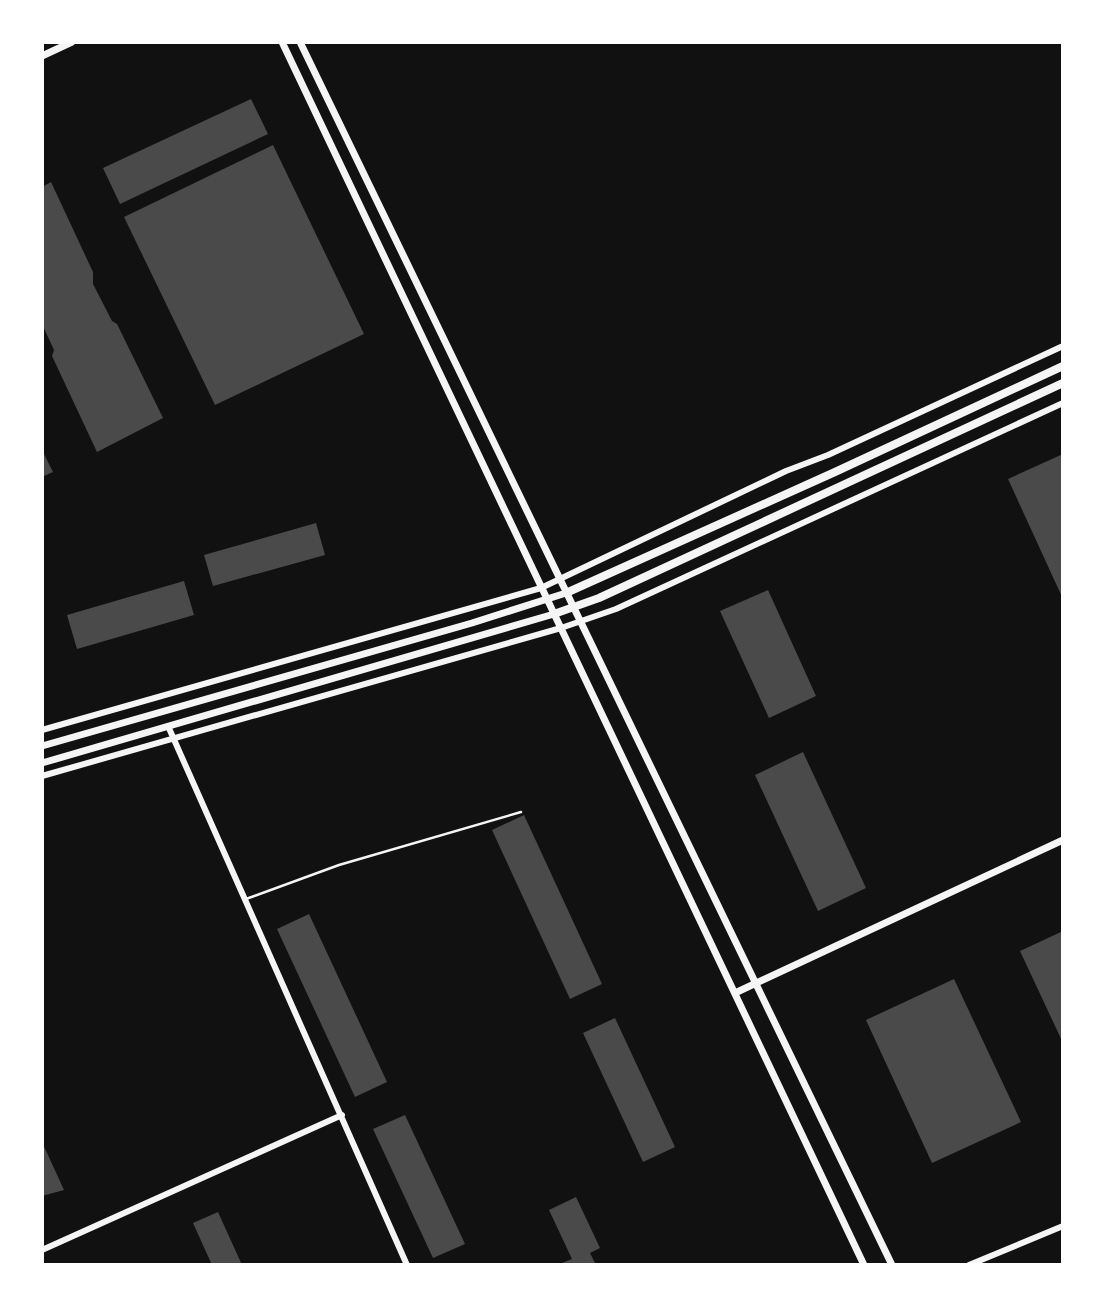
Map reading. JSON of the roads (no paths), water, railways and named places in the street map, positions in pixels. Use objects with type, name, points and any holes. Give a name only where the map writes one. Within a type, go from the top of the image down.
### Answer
[{"type":"main road","points":[[566,593],[1063,366]]},
{"type":"main road","points":[[554,614],[599,598],[1063,383]]},
{"type":"street","points":[[42,56],[72,42]]},
{"type":"street","points":[[282,42],[864,1265]]},
{"type":"street","points":[[300,42],[892,1265]]},
{"type":"street","points":[[42,730],[541,588],[786,471],[828,455],[1063,346]]},
{"type":"street","points":[[42,776],[561,628],[616,609],[1063,403]]},
{"type":"street","points":[[42,746],[566,593]]},
{"type":"street","points":[[42,763],[554,614]]},
{"type":"street","points":[[168,726],[407,1265]]},
{"type":"street","points":[[735,993],[1063,840]]},
{"type":"street","points":[[42,1250],[342,1115]]},
{"type":"street","points":[[969,1265],[1063,1226]]},
{"type":"lane","points":[[246,899],[339,865],[522,813]]}]
